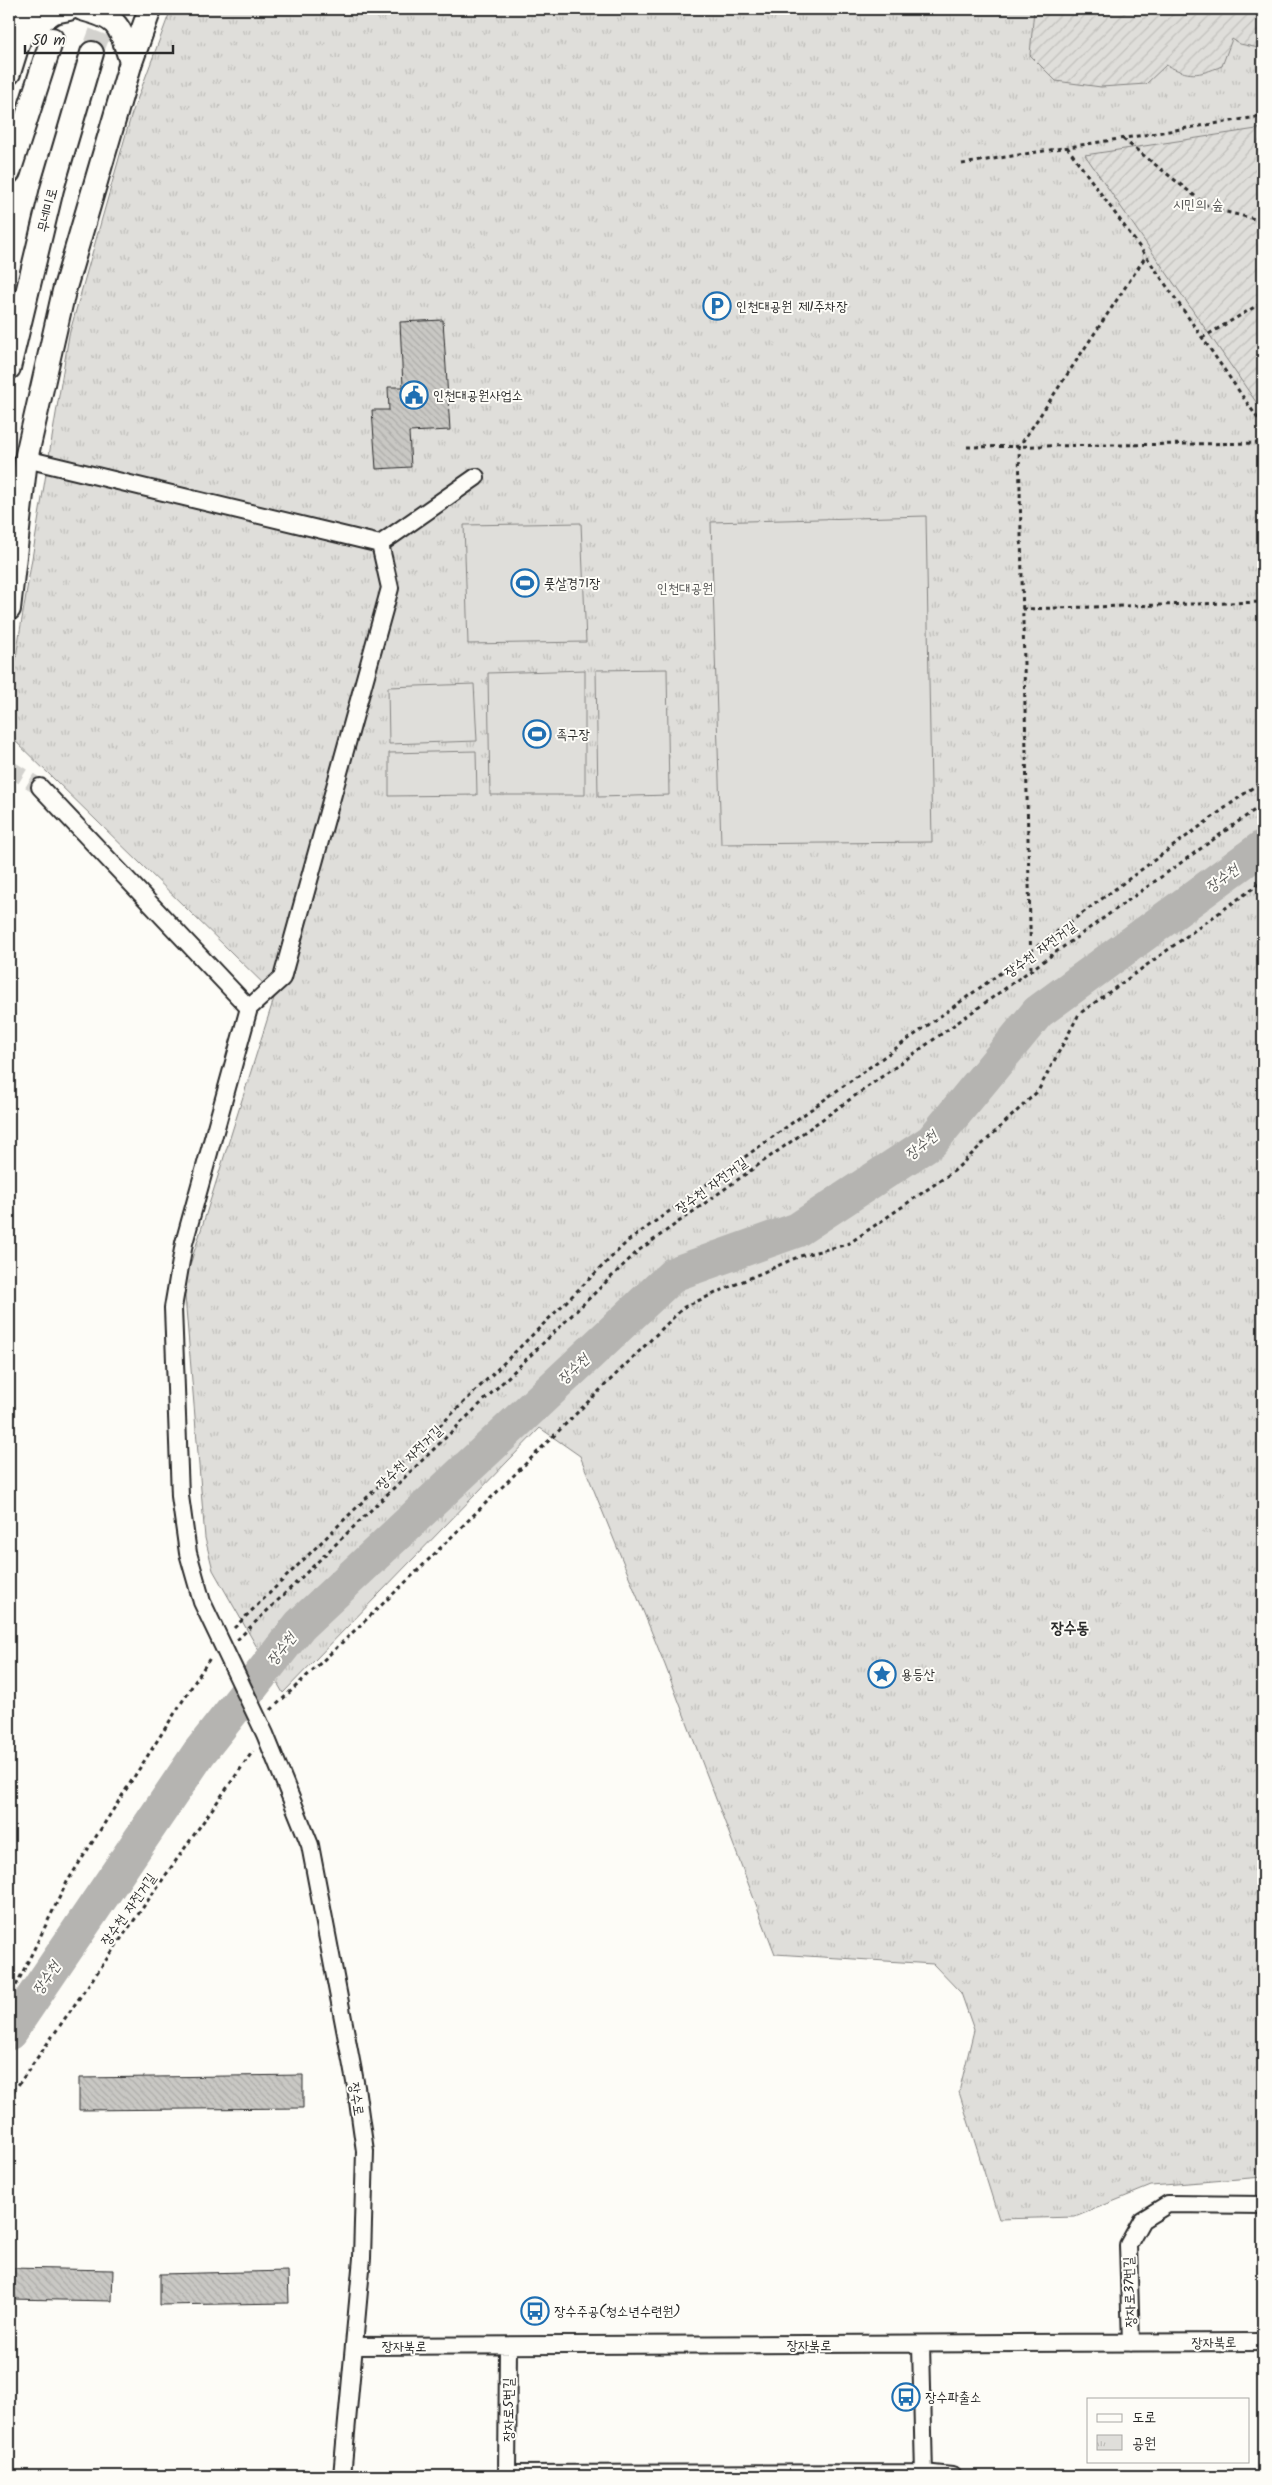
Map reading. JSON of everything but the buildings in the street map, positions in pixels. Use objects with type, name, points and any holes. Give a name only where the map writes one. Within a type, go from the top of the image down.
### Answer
[{"type":"main road","points":[[9,73],[29,9]]},
{"type":"main road","points":[[20,35],[54,12],[69,9]]},
{"type":"main road","points":[[82,9],[107,16],[120,28],[131,62]]},
{"type":"main road","points":[[9,609],[26,459],[64,291],[131,62],[150,9]]},
{"type":"main road","points":[[9,172],[52,39]]},
{"type":"main road","name":"무네미로","points":[[9,368],[52,189],[92,53]]},
{"type":"street","points":[[26,459],[380,544],[476,476]]},
{"type":"street","points":[[40,787],[249,1008],[282,978],[390,588],[380,544]]},
{"type":"street","name":"장수로","points":[[249,1008],[184,1243],[173,1308],[180,1496],[188,1553],[202,1602],[262,1727],[310,1845],[354,2077],[365,2151],[362,2258],[342,2476]]},
{"type":"street","name":"장자로37번길","points":[[1131,2344],[1128,2245],[1142,2220],[1168,2204],[1263,2205]]},
{"type":"street","name":"장자북로","points":[[354,2346],[1263,2342]]},
{"type":"street","points":[[921,2344],[924,2474]]},
{"type":"street","name":"장자로5번길","points":[[508,2346],[507,2475],[924,2474],[952,2476]]},
{"type":"path","points":[[962,164],[1263,116]]},
{"type":"path","points":[[1123,139],[1210,208],[1263,221]]},
{"type":"path","points":[[1067,148],[1146,256],[1263,426]]},
{"type":"path","points":[[1031,970],[1019,447],[1146,256]]},
{"type":"path","points":[[1202,338],[1263,302]]},
{"type":"path","points":[[967,448],[1263,443]]},
{"type":"path","points":[[1022,609],[1263,602]]},
{"type":"path","points":[[9,2000],[67,1882],[227,1652],[628,1241],[1263,780]]},
{"type":"path","name":"장수천 자전거길","points":[[227,1652],[638,1251],[1263,804]]},
{"type":"path","name":"장수천 자전거길","points":[[9,2098],[262,1727],[684,1307],[800,1256],[848,1244],[954,1171],[1038,1091],[1079,1014],[1263,881]]},
{"type":"green space","name":"인천대공원","points":[[171,9],[1263,9],[1263,2177],[1151,2186],[1075,2217],[999,2219],[959,2092],[974,2030],[961,1993],[933,1964],[775,1954],[665,1665],[580,1456],[540,1428],[283,1693],[213,1570],[205,1538],[184,1284],[275,995],[9,735],[9,709],[19,637],[69,335],[131,116]]},
{"type":"green space","points":[[1034,9],[1263,9],[1263,49],[1240,44],[1232,39],[1222,66],[1194,74],[1181,72],[1166,65],[1146,84],[1101,87],[1056,81],[1030,55]]},
{"type":"green space","name":"시민의 숲","points":[[1263,128],[1263,412],[1085,155]]},
{"type":"green space","points":[[926,516],[932,842],[721,844],[711,522]]},
{"type":"green space","name":"풋살경기장","points":[[581,523],[586,642],[468,644],[464,525]]},
{"type":"green space","points":[[667,669],[669,795],[598,797],[596,670]]},
{"type":"green space","name":"족구장","points":[[585,670],[585,795],[490,795],[488,673]]},
{"type":"green space","points":[[474,684],[477,741],[389,744],[388,687]]},
{"type":"green space","points":[[476,751],[477,795],[389,796],[389,753]]},
{"type":"waterway","name":"장수천","points":[[9,2033],[199,1753],[300,1625],[674,1274],[797,1230],[932,1141],[1038,1012],[1263,847]]},
{"type":"tunnel","points":[[92,53],[109,9]]},
{"type":"tunnel","points":[[9,768],[40,787]]},
{"type":"place","name":"인천대공원 제1주차장","points":[[717,306]]},
{"type":"place","name":"인천대공원사업소","points":[[414,395]]},
{"type":"place","name":"풋살경기장","points":[[525,583]]},
{"type":"place","name":"족구장","points":[[537,734]]},
{"type":"place","name":"용등산","points":[[882,1674]]},
{"type":"place","name":"장수주공(청소년수련원)","points":[[535,2311]]},
{"type":"place","name":"장수파출소","points":[[906,2397]]},
{"type":"district","name":"장수동","points":[[1070,1627]]}]
